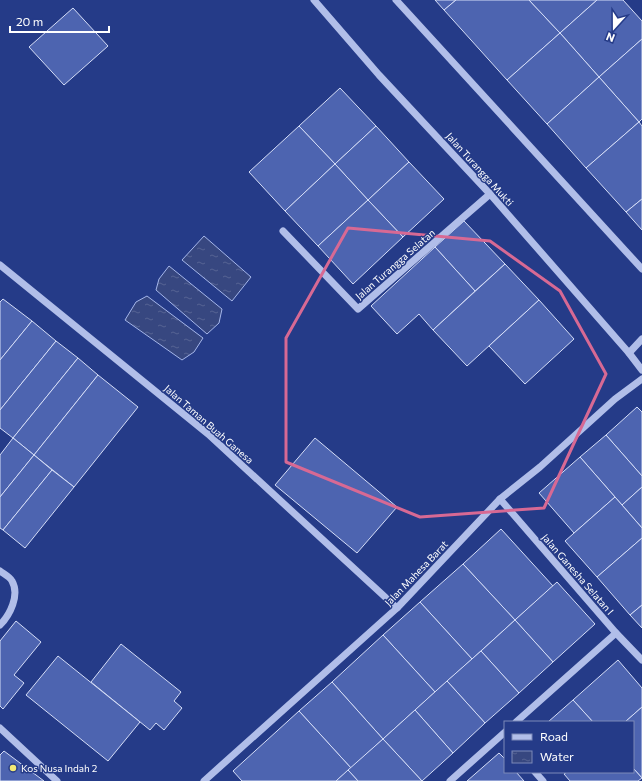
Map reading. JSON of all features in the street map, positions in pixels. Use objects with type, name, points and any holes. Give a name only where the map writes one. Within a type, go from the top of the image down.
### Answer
[{"type":"street","name":"Jalan Turangga Mukti","points":[[314,0],[379,74],[490,194],[629,353],[642,370]]},
{"type":"street","points":[[396,0],[642,270]]},
{"type":"street","name":"Jalan Turangga Selatan","points":[[283,231],[358,309],[490,194]]},
{"type":"street","name":"Jalan Taman Buah Ganesa","points":[[0,265],[208,434],[397,608]]},
{"type":"street","points":[[629,353],[642,339]]},
{"type":"street","name":"Jalan Mahesa Barat","points":[[204,781],[397,608],[500,499],[540,467],[615,399],[642,379]]},
{"type":"street","name":"Jalan Ganesha Selatan I","points":[[500,499],[616,633],[642,660]]},
{"type":"street","points":[[0,571],[12,580],[15,590],[14,604],[5,621],[0,625]]},
{"type":"street","points":[[517,721],[616,633]]},
{"type":"street","points":[[0,728],[57,781]]},
{"type":"street","points":[[450,781],[504,735]]},
{"type":"street","points":[[536,773],[543,781]]},
{"type":"highlighted area","points":[[348,228],[490,241],[560,291],[606,374],[544,508],[420,517],[286,462],[286,338]]},
{"type":"water","points":[[204,236],[251,277],[232,301],[182,260]]},
{"type":"water","points":[[169,266],[222,309],[219,323],[207,334],[156,290],[159,279]]},
{"type":"water","points":[[147,296],[203,338],[194,352],[182,360],[125,320],[136,302]]},
{"type":"building","points":[[435,0],[456,0],[444,10]]},
{"type":"building","points":[[456,0],[529,0],[560,33],[507,80],[444,10]]},
{"type":"building","points":[[529,0],[597,0],[560,33]]},
{"type":"building","points":[[597,0],[623,0],[642,21],[642,39],[599,77],[560,33]]},
{"type":"building","points":[[73,8],[108,46],[64,85],[29,47]]},
{"type":"building","points":[[560,33],[599,77],[547,124],[507,80]]},
{"type":"building","points":[[642,39],[642,119],[639,122],[599,77]]},
{"type":"building","points":[[599,77],[639,122],[586,168],[547,124]]},
{"type":"building","points":[[340,88],[376,126],[335,164],[299,126]]},
{"type":"building","points":[[639,122],[642,126],[642,199],[626,212],[586,168]]},
{"type":"building","points":[[299,126],[335,164],[285,211],[249,172]]},
{"type":"building","points":[[376,126],[409,162],[368,200],[335,164]]},
{"type":"building","points":[[409,162],[444,199],[403,237],[368,200]]},
{"type":"building","points":[[335,164],[368,200],[318,246],[285,211]]},
{"type":"building","points":[[642,199],[642,230],[626,212]]},
{"type":"building","points":[[368,200],[403,237],[353,284],[318,246]]},
{"type":"building","points":[[464,221],[505,264],[475,291],[435,247]]},
{"type":"building","points":[[435,247],[475,291],[433,330],[419,314],[397,334],[371,306]]},
{"type":"building","points":[[505,264],[539,300],[467,366],[433,330]]},
{"type":"building","points":[[3,299],[32,321],[0,360],[0,302]]},
{"type":"building","points":[[539,300],[574,339],[525,384],[489,346]]},
{"type":"building","points":[[32,321],[56,341],[0,410],[0,360]]},
{"type":"building","points":[[56,341],[78,358],[13,438],[0,428],[0,410]]},
{"type":"building","points":[[78,358],[98,375],[34,455],[13,438]]},
{"type":"building","points":[[98,375],[138,407],[74,487],[34,455]]},
{"type":"building","points":[[637,407],[642,412],[642,476],[606,435]]},
{"type":"building","points":[[606,435],[642,476],[642,487],[622,505],[580,457]]},
{"type":"building","points":[[13,438],[34,455],[0,497],[0,455]]},
{"type":"building","points":[[315,438],[397,507],[357,553],[275,485]]},
{"type":"building","points":[[34,455],[52,470],[3,530],[0,528],[0,497]]},
{"type":"building","points":[[580,457],[615,497],[574,533],[539,493]]},
{"type":"building","points":[[52,470],[74,487],[25,548],[3,530]]},
{"type":"building","points":[[642,487],[642,528],[622,505]]},
{"type":"building","points":[[615,497],[642,528],[642,538],[597,577],[565,541]]},
{"type":"building","points":[[501,529],[553,586],[515,620],[463,564]]},
{"type":"building","points":[[642,538],[642,605],[630,615],[597,577]]},
{"type":"building","points":[[463,564],[515,620],[472,659],[420,602]]},
{"type":"building","points":[[557,582],[595,624],[553,662],[515,620]]},
{"type":"building","points":[[420,602],[472,659],[435,692],[383,635]]},
{"type":"building","points":[[642,605],[642,628],[630,615]]},
{"type":"building","points":[[515,620],[553,662],[519,693],[481,651]]},
{"type":"building","points":[[16,621],[41,642],[14,675],[24,683],[3,709],[0,706],[0,641]]},
{"type":"building","points":[[383,635],[435,692],[383,739],[332,682]]},
{"type":"building","points":[[121,644],[181,692],[174,701],[182,708],[164,730],[156,723],[150,730],[91,682]]},
{"type":"building","points":[[481,651],[519,693],[485,723],[447,681]]},
{"type":"building","points":[[58,656],[140,722],[108,761],[26,695]]},
{"type":"building","points":[[618,660],[642,688],[642,707],[626,721],[592,721],[573,700]]},
{"type":"building","points":[[447,681],[485,723],[453,753],[415,710]]},
{"type":"building","points":[[332,682],[383,739],[351,768],[299,711]]},
{"type":"building","points":[[573,700],[592,721],[549,721]]},
{"type":"building","points":[[642,707],[642,778],[634,769],[634,721],[626,721]]},
{"type":"building","points":[[415,710],[453,753],[422,781],[383,739]]},
{"type":"building","points":[[299,711],[351,768],[336,781],[242,781],[233,771]]},
{"type":"building","points":[[383,739],[422,781],[358,781],[348,770]]},
{"type":"building","name":"Kos Nusa Indah 2","points":[[4,751],[44,781],[0,781],[0,755]]},
{"type":"building","points":[[499,753],[504,758],[504,773],[517,773],[524,781],[467,781]]},
{"type":"building","points":[[634,769],[642,778],[638,781],[570,781],[564,774],[634,773]]},
{"type":"building","points":[[348,770],[358,781],[336,781]]},
{"type":"place","name":"Kos Nusa Indah 2","points":[[13,768]]}]
